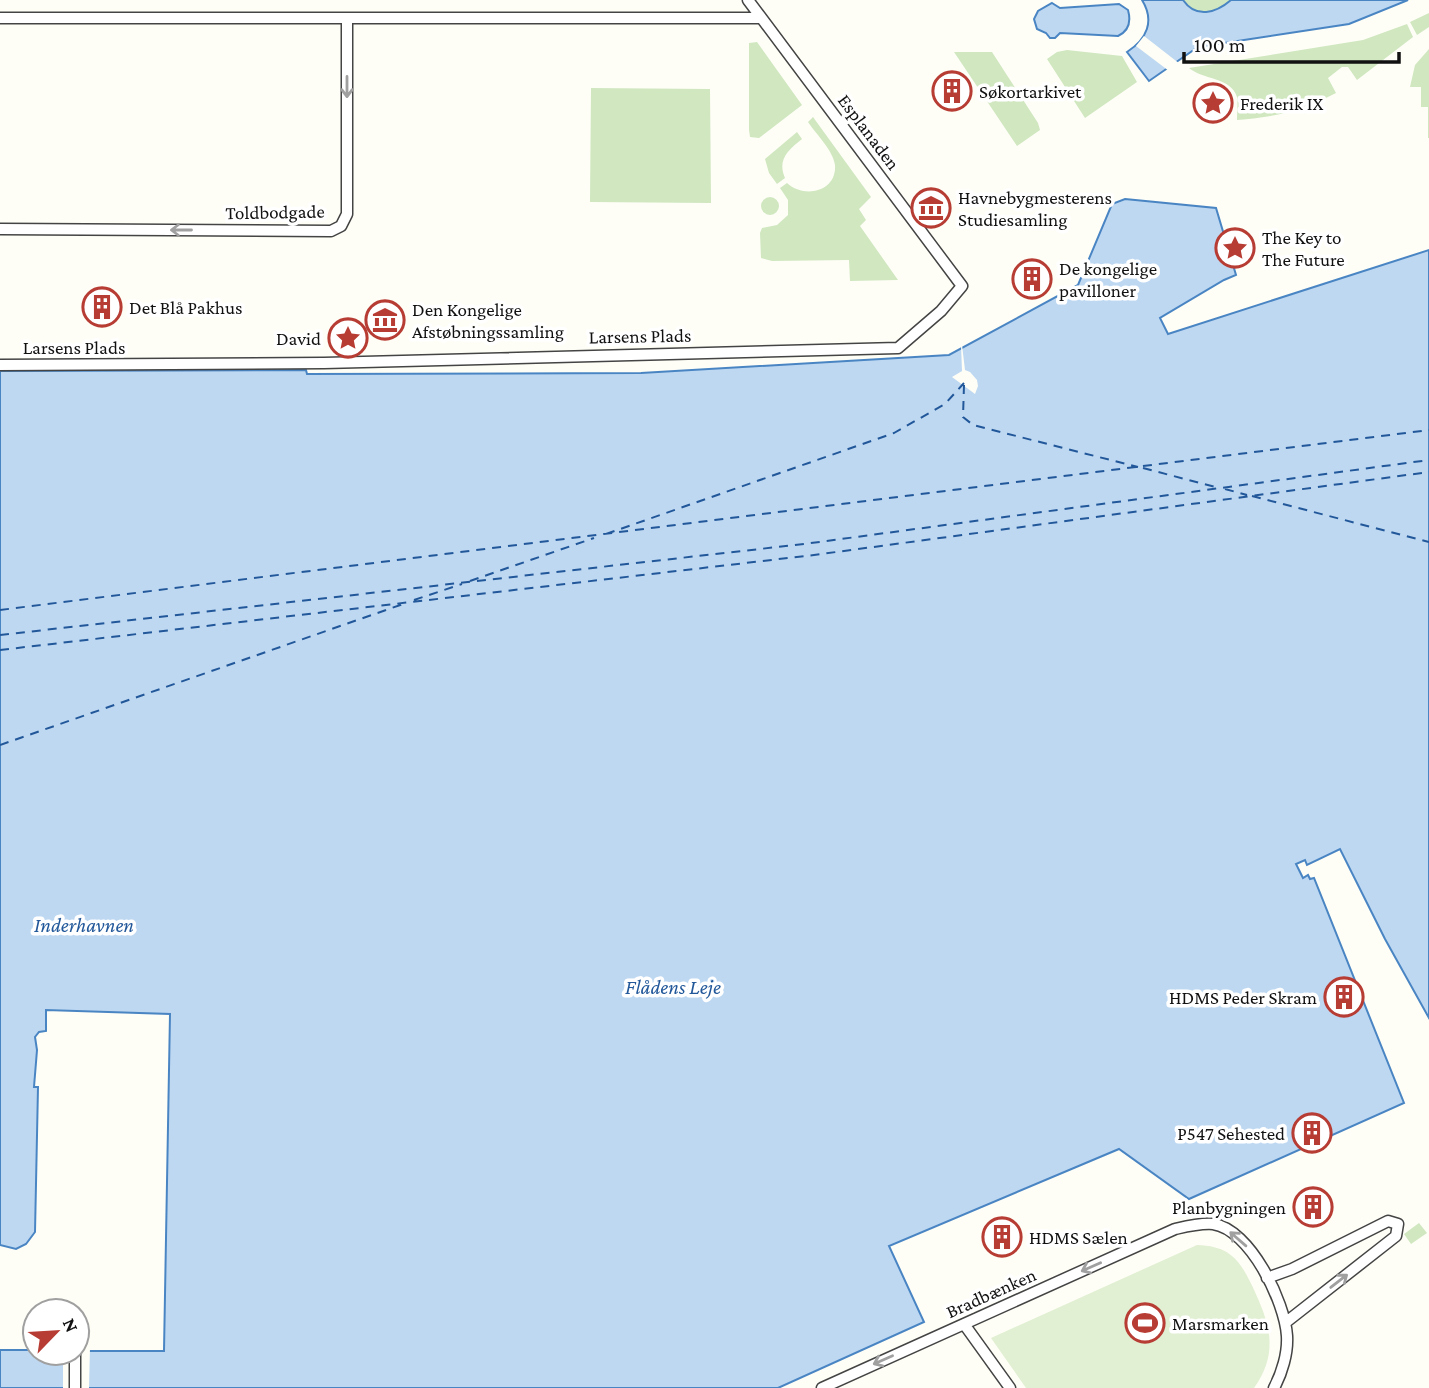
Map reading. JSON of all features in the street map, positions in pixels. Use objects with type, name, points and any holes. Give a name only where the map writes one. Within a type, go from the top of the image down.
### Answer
[{"type":"street","name":"Esplanaden","points":[[748,0],[962,286]]},
{"type":"street","points":[[0,18],[761,18]]},
{"type":"street","name":"Toldbodgade","points":[[0,229],[331,231],[341,226],[347,214],[347,19]]},
{"type":"street","name":"Larsens Plads","points":[[0,365],[324,363],[898,348],[941,311],[962,286]]},
{"type":"street","points":[[1268,1278],[1292,1269],[1388,1221],[1398,1224],[1396,1236],[1285,1323],[1287,1337],[1284,1360],[1276,1387]]},
{"type":"street","name":"Bradbænken","points":[[821,1388],[1175,1229],[1196,1224],[1215,1224],[1243,1241],[1268,1278],[1285,1323]]},
{"type":"street","points":[[964,1324],[1010,1388]]},
{"type":"street","points":[[75,1367],[75,1388]]},
{"type":"green space","points":[[1183,0],[1231,0],[1213,11],[1200,12]]},
{"type":"green space","points":[[1429,13],[1429,27],[1417,35],[1410,22]]},
{"type":"green space","points":[[1407,24],[1413,37],[1357,80],[1348,67],[1342,67],[1328,78],[1336,93],[1299,109],[1276,115],[1237,120],[1237,97],[1234,91],[1223,82],[1189,68],[1363,40]]},
{"type":"green space","points":[[757,42],[802,105],[759,138],[750,137],[749,130],[749,43]]},
{"type":"green space","points":[[1429,49],[1428,138],[1428,107],[1421,107],[1421,87],[1410,87],[1415,65]]},
{"type":"green space","points":[[1067,50],[1122,56],[1137,82],[1085,118],[1047,59],[1057,52]]},
{"type":"green space","points":[[954,52],[992,52],[1040,130],[1017,146]]},
{"type":"green space","points":[[591,88],[710,89],[711,203],[590,202]]},
{"type":"green space","points":[[813,117],[871,197],[859,209],[866,220],[860,226],[898,280],[850,281],[849,260],[772,261],[761,258],[762,228],[777,225],[788,215],[788,200],[780,188],[787,183],[802,191],[818,190],[831,181],[834,174],[834,159],[808,122]]},
{"type":"green space","points":[[797,132],[802,139],[785,156],[782,166],[785,178],[777,184],[769,173],[765,159]]},
{"type":"green space","points":[[770,197],[776,200],[779,206],[776,212],[770,215],[764,212],[761,206],[764,200]]},
{"type":"green space","points":[[1419,1223],[1427,1233],[1411,1244],[1404,1234]]},
{"type":"green space","name":"Marsmarken","points":[[1197,1245],[1219,1249],[1234,1258],[1245,1272],[1261,1305],[1270,1340],[1269,1352],[1262,1376],[1254,1388],[1026,1388],[991,1338]]},
{"type":"water","points":[[1142,0],[1183,0],[1194,10],[1206,12],[1213,11],[1231,0],[1408,0],[1349,24],[1198,47],[1149,81],[1127,52],[1140,41],[1147,29],[1148,15]]},
{"type":"water","points":[[1052,3],[1060,8],[1119,4],[1128,10],[1128,25],[1118,36],[1060,33],[1055,38],[1050,38],[1037,29],[1034,19],[1038,11]]},
{"type":"water","points":[[1125,199],[1216,208],[1236,275],[1160,318],[1168,334],[1429,250],[1429,1018],[1385,939],[1340,849],[1307,865],[1305,860],[1296,864],[1303,878],[1308,875],[1310,879],[1314,878],[1404,1103],[1189,1199],[1119,1149],[889,1246],[924,1322],[778,1388],[0,1388],[0,1350],[21,1350],[21,1367],[91,1367],[91,1351],[164,1351],[170,1014],[46,1010],[46,1031],[39,1032],[35,1037],[37,1050],[34,1087],[38,1087],[35,1232],[26,1244],[16,1249],[0,1245],[0,371],[641,373],[949,355],[1078,285],[1112,204]]},
{"type":"pier","points":[[1144,36],[1180,64],[1169,71],[1136,46]]},
{"type":"pier","points":[[961,345],[965,370],[977,380],[975,394],[952,377],[962,371]]},
{"type":"pier","points":[[63,1367],[90,1367],[89,1388],[63,1388]]},
{"type":"ferry route","points":[[606,534],[894,433],[945,404],[964,383]]},
{"type":"ferry route","points":[[964,385],[963,417],[973,425],[1138,467]]},
{"type":"ferry route","points":[[0,610],[1429,430]]},
{"type":"ferry route","points":[[0,635],[804,544],[1429,460]]},
{"type":"ferry route","points":[[1143,468],[1219,488]]},
{"type":"ferry route","points":[[0,650],[814,555],[1429,472]]},
{"type":"ferry route","points":[[1225,489],[1247,495]]},
{"type":"ferry route","points":[[1252,496],[1429,542]]},
{"type":"ferry route","points":[[470,581],[594,538]]},
{"type":"ferry route","points":[[414,600],[462,584]]},
{"type":"ferry route","points":[[0,745],[406,603]]},
{"type":"place","name":"Søkortarkivet","points":[[952,91]]},
{"type":"place","name":"Frederik IX","points":[[1213,103]]},
{"type":"place","name":"Havnebygmesterens Studiesamling","points":[[931,208]]},
{"type":"place","name":"The Key to The Future","points":[[1235,248]]},
{"type":"place","name":"De kongelige pavilloner","points":[[1032,279]]},
{"type":"place","name":"Det Blå Pakhus","points":[[102,307]]},
{"type":"place","name":"Den Kongelige Afstøbningssamling","points":[[385,320]]},
{"type":"place","name":"David","points":[[348,338]]},
{"type":"place","name":"HDMS Peder Skram","points":[[1344,997]]},
{"type":"place","name":"P547 Sehested","points":[[1312,1133]]},
{"type":"place","name":"Planbygningen","points":[[1313,1207]]},
{"type":"place","name":"HDMS Sælen","points":[[1002,1237]]},
{"type":"place","name":"Marsmarken","points":[[1145,1323]]},
{"type":"water label","name":"Inderhavnen","points":[[84,925]]},
{"type":"water label","name":"Flådens Leje","points":[[673,987]]}]
